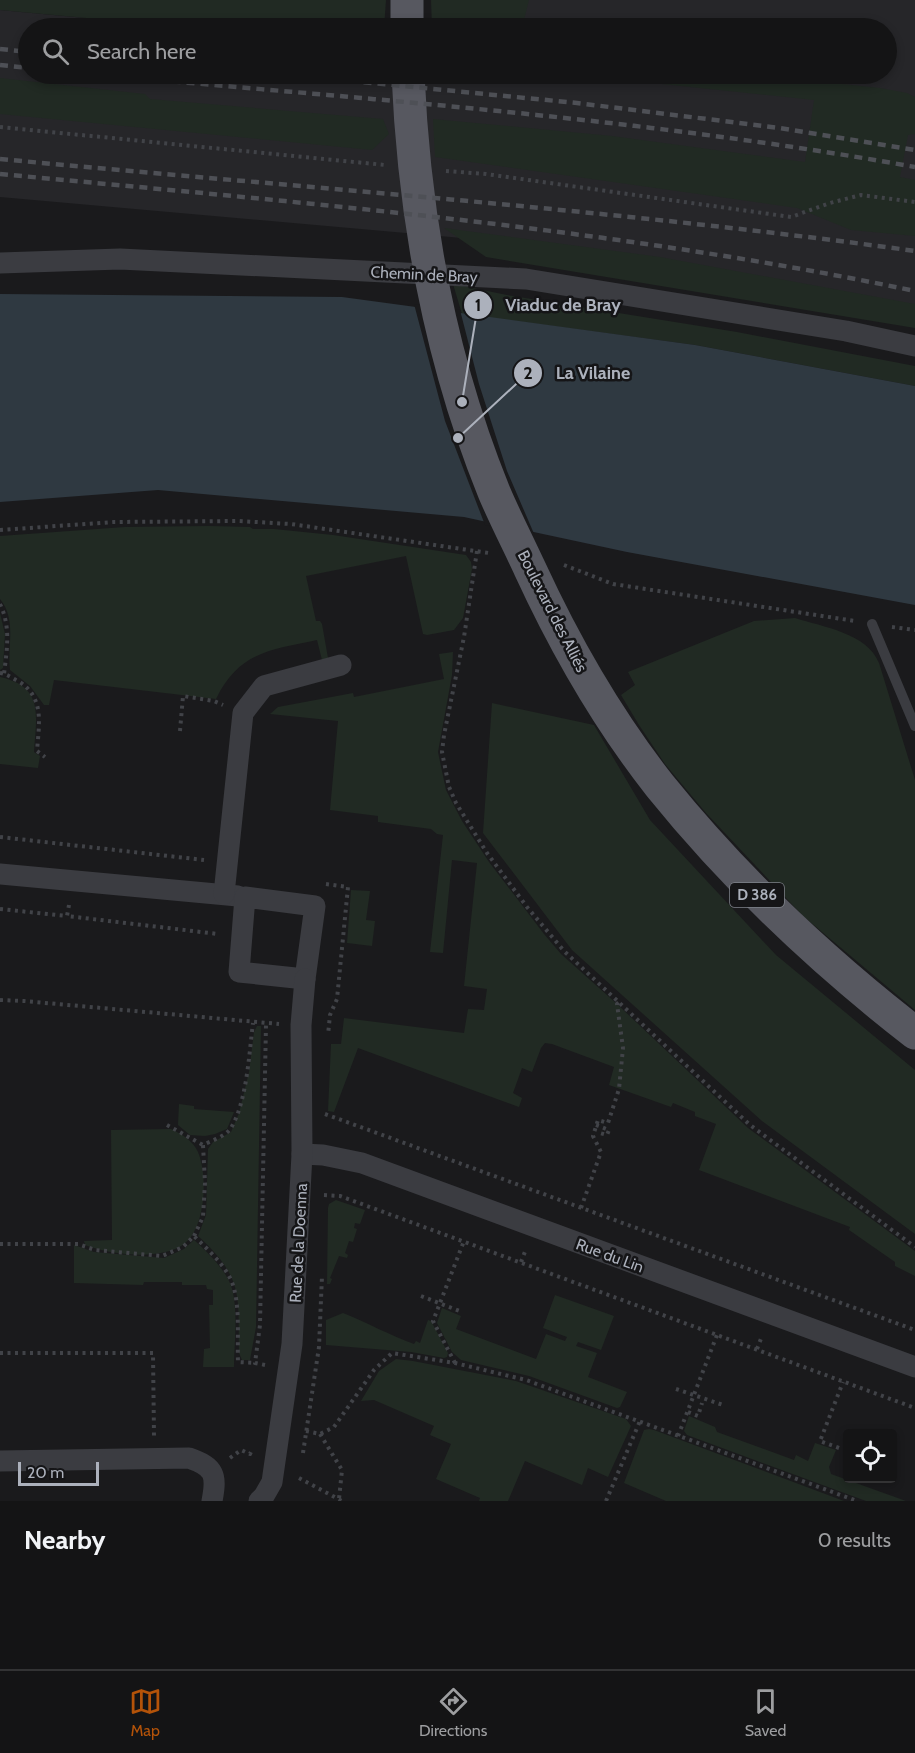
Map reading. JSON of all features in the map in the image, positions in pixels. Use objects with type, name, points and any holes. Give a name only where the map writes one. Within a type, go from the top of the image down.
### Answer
[{"type":"main road","points":[[407,0],[407,18]]},
{"type":"main road","name":"Boulevard des Alliés","points":[[408,84],[410,136],[424,247],[444,333],[473,434],[494,492],[553,618],[623,734],[659,784],[702,836],[756,895],[826,961],[915,1033]]},
{"type":"street","name":"Chemin de Bray","points":[[0,263],[120,259],[526,279],[846,332],[915,346]]},
{"type":"street","points":[[224,894],[243,713],[264,686],[341,665]]},
{"type":"street","name":"Rue de la Doenna","points":[[0,874],[224,894],[315,906],[301,1025],[302,1154],[292,1344],[272,1482],[259,1501]]},
{"type":"street","points":[[245,897],[239,972],[305,979]]},
{"type":"street","name":"Rue du Lin","points":[[302,1154],[323,1155],[362,1163],[915,1367]]},
{"type":"street","points":[[0,1461],[189,1458],[205,1463],[213,1472],[214,1500]]},
{"type":"lane","points":[[872,624],[915,726]]},
{"type":"path","points":[[0,127],[391,165]]},
{"type":"path","points":[[439,170],[486,174],[791,217],[861,195],[915,202]]},
{"type":"path","points":[[0,530],[114,522],[238,521],[291,524],[496,554]]},
{"type":"path","points":[[477,551],[464,637],[442,752],[449,787],[456,803],[487,853],[527,907],[564,951],[750,1125],[915,1247]]},
{"type":"path","points":[[564,565],[613,584],[915,630]]},
{"type":"path","points":[[0,604],[8,633],[2,674],[25,686],[34,695],[39,709],[37,751],[45,757]]},
{"type":"path","points":[[180,731],[183,696],[214,701],[243,713]]},
{"type":"path","points":[[0,837],[227,863]]},
{"type":"path","points":[[67,916],[72,880]]},
{"type":"path","points":[[325,884],[348,886],[337,999],[330,1015],[327,1038]]},
{"type":"path","points":[[0,909],[226,935]]},
{"type":"path","points":[[0,1000],[328,1028]]},
{"type":"path","points":[[581,1208],[601,1152],[593,1136],[596,1125],[598,1120],[608,1123],[619,1089],[623,1048],[617,1004],[619,1002]]},
{"type":"path","points":[[203,1145],[231,1128],[240,1102],[253,1023]]},
{"type":"path","points":[[255,1363],[260,1325],[266,1024]]},
{"type":"path","points":[[321,1206],[325,1103]]},
{"type":"path","points":[[325,1114],[915,1330]]},
{"type":"path","points":[[167,1125],[203,1145]]},
{"type":"path","points":[[596,1125],[609,1130],[607,1135],[600,1133]]},
{"type":"path","points":[[0,1244],[78,1244],[95,1250],[162,1256],[183,1247],[194,1236],[203,1217],[205,1183],[203,1145]]},
{"type":"path","points":[[322,1195],[340,1196],[915,1408]]},
{"type":"path","points":[[194,1236],[217,1258],[231,1279],[236,1297],[238,1362],[265,1365],[263,1376]]},
{"type":"path","points":[[455,1363],[433,1321],[464,1241]]},
{"type":"path","points":[[302,1460],[319,1347],[322,1266]]},
{"type":"path","points":[[421,1296],[462,1312]]},
{"type":"path","points":[[678,1436],[717,1335]]},
{"type":"path","points":[[0,1353],[153,1353],[155,1459]]},
{"type":"path","points":[[306,1431],[320,1434],[334,1427],[374,1370],[392,1353],[455,1363],[526,1380],[857,1501]]},
{"type":"path","points":[[839,1448],[820,1441],[843,1382]]},
{"type":"path","points":[[676,1389],[723,1405]]},
{"type":"path","points":[[687,1412],[698,1416],[702,1403]]},
{"type":"path","points":[[606,1501],[640,1421]]},
{"type":"path","points":[[300,1470],[298,1480],[340,1500],[342,1470],[320,1434]]},
{"type":"path","points":[[213,1472],[241,1450],[250,1454],[253,1446]]},
{"type":"shaded area","points":[[0,0],[386,0],[385,18],[86,18],[0,10]]},
{"type":"shaded area","points":[[431,0],[529,0],[524,18],[432,18]]},
{"type":"shaded area","points":[[524,0],[915,0],[915,315],[462,238],[0,197],[0,10],[86,18],[18,18],[18,84],[897,84],[897,18],[522,18]]},
{"type":"shaded area","points":[[0,78],[18,80],[18,84],[54,84],[145,94],[150,99],[383,119],[389,134],[372,150],[0,114]]},
{"type":"shaded area","points":[[662,84],[842,84],[880,88],[907,93],[915,97],[915,134],[908,135],[900,177],[915,180],[915,236],[851,230],[797,208],[435,157],[433,119],[612,136],[805,162],[814,100]]},
{"type":"shaded area","points":[[444,228],[660,257],[915,304],[915,328],[486,257]]},
{"type":"shaded area","points":[[453,284],[507,295],[737,332],[915,366],[915,386],[695,345],[462,314]]},
{"type":"shaded area","points":[[0,294],[342,297],[695,345],[915,386],[915,605],[627,552],[464,517],[158,490],[0,502]]},
{"type":"shaded area","points":[[125,527],[250,527],[333,535],[466,555],[471,562],[472,569],[463,618],[454,630],[423,634],[406,556],[306,576],[316,621],[322,624],[328,658],[322,660],[317,640],[270,651],[246,662],[235,671],[216,699],[54,680],[49,705],[44,705],[30,686],[10,670],[10,624],[0,599],[0,536]]},
{"type":"shaded area","points":[[0,613],[5,634],[3,668],[0,670]]},
{"type":"shaded area","points":[[795,618],[831,628],[855,638],[873,653],[879,663],[915,780],[915,1010],[803,916],[706,813],[665,764],[621,695],[635,685],[628,672],[754,621]]},
{"type":"shaded area","points":[[453,652],[452,675],[438,752],[446,790],[462,821],[489,862],[561,954],[748,1128],[915,1251],[915,1276],[895,1266],[895,1262],[849,1230],[850,1227],[699,1170],[716,1124],[695,1116],[695,1112],[673,1103],[671,1107],[609,1085],[614,1067],[552,1044],[545,1043],[541,1048],[532,1072],[522,1068],[513,1093],[522,1098],[519,1107],[358,1048],[334,1112],[328,1111],[331,1044],[341,1044],[344,1018],[464,1033],[468,1009],[484,1010],[487,989],[464,986],[477,863],[452,860],[443,953],[430,952],[443,835],[431,829],[378,822],[378,816],[330,810],[338,721],[270,714],[278,707],[353,693],[354,697],[444,679],[439,654]]},
{"type":"shaded area","points":[[0,677],[25,688],[35,705],[34,752],[40,756],[38,768],[0,764]]},
{"type":"shaded area","points":[[492,703],[594,725],[650,820],[776,955],[915,1070],[915,1234],[762,1121],[572,950],[483,833]]},
{"type":"shaded area","points":[[351,890],[370,891],[366,920],[375,921],[372,946],[347,943]]},
{"type":"shaded area","points":[[257,1026],[261,1026],[256,1327],[250,1360],[242,1360],[239,1353],[238,1302],[231,1276],[224,1264],[198,1236],[206,1215],[208,1149],[213,1142],[231,1132],[239,1113]]},
{"type":"shaded area","points":[[179,1104],[194,1106],[194,1109],[234,1112],[227,1129],[205,1136],[190,1135],[178,1125]]},
{"type":"shaded area","points":[[171,1129],[193,1144],[201,1162],[203,1201],[197,1226],[191,1236],[184,1244],[162,1253],[122,1254],[85,1245],[84,1241],[112,1240],[111,1130]]},
{"type":"shaded area","points":[[336,1200],[365,1210],[360,1224],[355,1223],[354,1228],[357,1229],[353,1242],[349,1241],[345,1253],[348,1255],[347,1258],[339,1256],[330,1278],[332,1279],[330,1284],[327,1284],[328,1208],[329,1204]]},
{"type":"shaded area","points":[[194,1240],[221,1268],[232,1288],[235,1310],[234,1367],[203,1367],[204,1349],[210,1348],[209,1305],[213,1305],[213,1290],[207,1289],[206,1285],[182,1285],[182,1282],[144,1282],[143,1285],[74,1283],[74,1245],[94,1252],[164,1258],[184,1249]]},
{"type":"shaded area","points":[[555,1295],[614,1316],[601,1350],[578,1342],[576,1346],[597,1353],[588,1377],[627,1392],[620,1407],[617,1408],[529,1376],[461,1360],[452,1352],[437,1323],[442,1308],[461,1316],[456,1329],[536,1359],[546,1334],[565,1341],[567,1337],[543,1328]]},
{"type":"shaded area","points":[[343,1313],[414,1344],[416,1341],[420,1343],[428,1320],[431,1321],[448,1353],[447,1357],[326,1345],[326,1320]]},
{"type":"shaded area","points":[[396,1359],[516,1381],[626,1419],[631,1426],[608,1477],[588,1468],[582,1485],[525,1461],[508,1501],[479,1501],[480,1498],[436,1479],[451,1444],[430,1435],[434,1426],[374,1400],[361,1401],[379,1371]]},
{"type":"shaded area","points":[[689,1416],[715,1427],[717,1432],[794,1460],[796,1455],[808,1461],[815,1443],[836,1450],[829,1467],[831,1474],[843,1478],[843,1483],[856,1483],[906,1501],[866,1501],[687,1435],[684,1431]]},
{"type":"shaded area","points":[[649,1429],[844,1501],[666,1501],[624,1483],[644,1430]]},
{"type":"pier","points":[[414,304],[460,310],[479,384],[507,471],[535,536],[485,525],[445,421]]},
{"type":"railway","points":[[0,49],[18,51]]},
{"type":"railway","points":[[0,65],[18,67]]},
{"type":"railway","points":[[204,84],[400,101],[710,135],[915,167]]},
{"type":"railway","points":[[382,84],[577,103],[780,128],[915,150]]},
{"type":"railway","points":[[0,159],[572,211],[915,251]]},
{"type":"railway","points":[[0,174],[344,207],[573,234],[688,250],[915,291]]},
{"type":"place","name":"Viaduc de Bray","points":[[462,402]]},
{"type":"place","name":"La Vilaine","points":[[458,438]]}]
